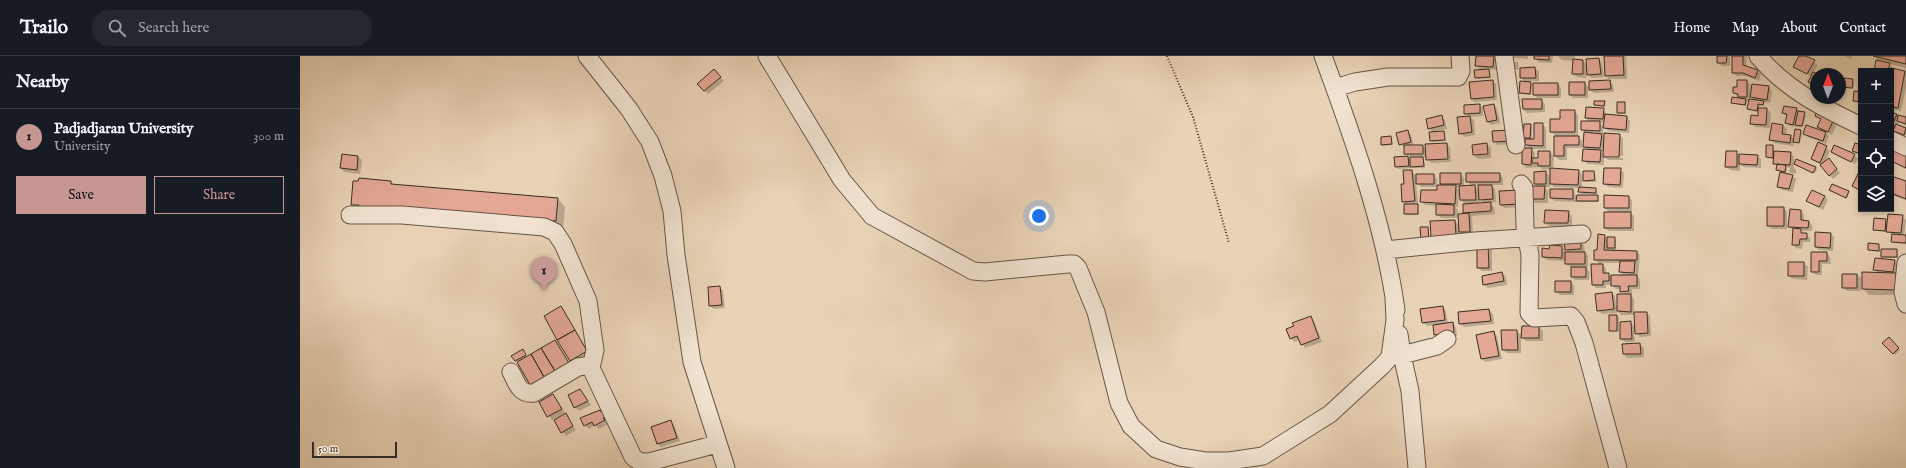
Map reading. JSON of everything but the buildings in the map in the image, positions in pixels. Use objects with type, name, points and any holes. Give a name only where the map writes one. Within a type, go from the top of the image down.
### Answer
[{"type":"street","points":[[587,56],[629,109],[650,142],[663,176],[672,211],[676,255],[692,362],[717,444],[726,468]]},
{"type":"street","points":[[768,56],[842,180],[872,216],[973,271],[985,272],[1068,264],[1074,264],[1078,268],[1096,312],[1119,403],[1131,426],[1156,449],[1180,457],[1205,461],[1229,461],[1263,456],[1330,414],[1390,357],[1395,320],[1394,298]]},
{"type":"street","points":[[1323,56],[1335,88],[1385,250],[1394,298],[1402,355],[1410,391],[1417,468]]},
{"type":"street","points":[[1335,88],[1355,82],[1388,77],[1458,77],[1461,71],[1460,56]]},
{"type":"street","points":[[1504,56],[1516,145]]},
{"type":"street","points":[[1758,56],[1772,73],[1791,88],[1819,106],[1858,125]]},
{"type":"street","points":[[1894,141],[1906,147]]},
{"type":"street","points":[[1521,184],[1524,188],[1525,228],[1530,255],[1529,313],[1534,318],[1571,316],[1576,322],[1584,342],[1618,468]]},
{"type":"street","points":[[350,215],[402,215],[544,227],[555,232],[564,244],[588,301],[594,350],[591,368],[633,457],[639,465],[717,444]]},
{"type":"street","points":[[1385,250],[1475,241],[1582,234]]},
{"type":"street","points":[[1905,296],[1906,263]]},
{"type":"street","points":[[1402,355],[1437,346],[1447,339]]},
{"type":"street","points":[[511,372],[522,391],[527,394],[534,393],[578,367],[585,366],[591,368]]},
{"type":"path","points":[[1167,56],[1192,117],[1229,243]]},
{"type":"place","name":"Padjadjaran University","points":[[544,290]]}]
